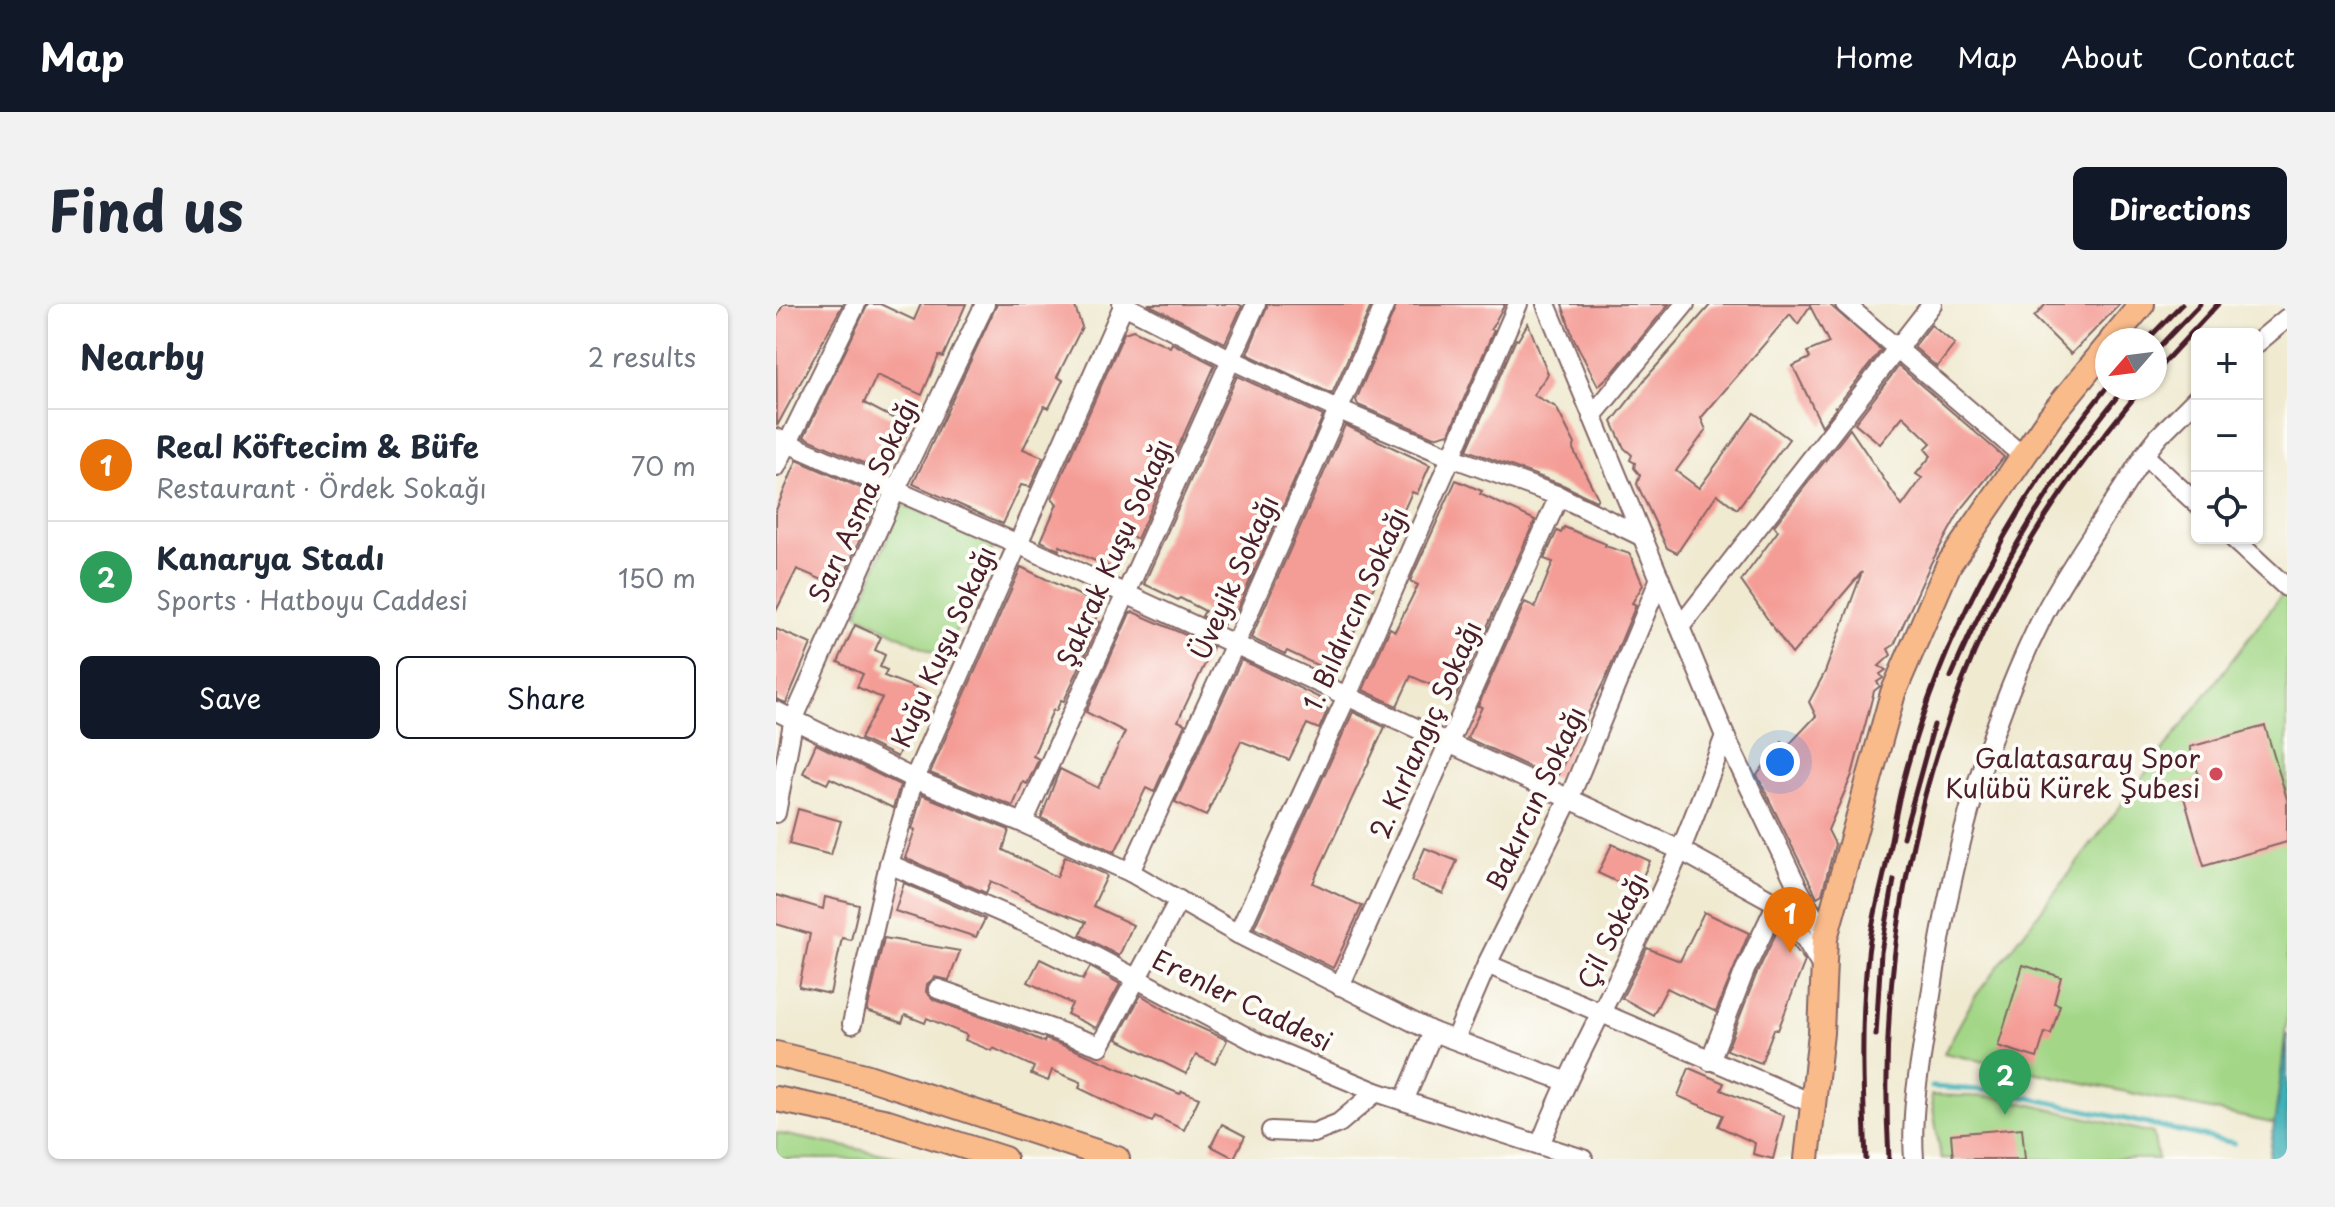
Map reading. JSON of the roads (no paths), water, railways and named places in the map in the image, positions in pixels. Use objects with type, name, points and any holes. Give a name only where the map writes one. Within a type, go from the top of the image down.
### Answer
[{"type":"main road","points":[[2122,328],[2142,304]]},
{"type":"main road","points":[[1807,1159],[1814,1104],[1825,938],[1893,693],[1938,584],[1963,542],[2050,417],[2095,362]]},
{"type":"main road","points":[[776,1054],[865,1076],[1117,1159]]},
{"type":"main road","points":[[776,1099],[888,1122],[1004,1159]]},
{"type":"street","points":[[776,467],[781,440],[856,304]]},
{"type":"street","name":"Sarı Asma Sokağı","points":[[776,813],[794,718],[895,491],[985,304]]},
{"type":"street","points":[[1123,304],[1339,410],[1451,457],[1559,496],[1643,537]]},
{"type":"street","name":"Kuğu Kuşu Sokağı","points":[[852,1024],[889,864],[914,779],[1123,304]]},
{"type":"street","name":"Şakrak Kuşu Sokağı","points":[[1023,823],[1256,304]]},
{"type":"street","name":"Üveyik Sokağı","points":[[1130,872],[1235,644],[1385,304]]},
{"type":"street","name":"1. Bıldırcın Sokağı","points":[[1238,934],[1347,696],[1518,304]]},
{"type":"street","points":[[1546,304],[1725,736],[1802,897],[1825,938]]},
{"type":"street","points":[[1592,416],[1685,304]]},
{"type":"street","points":[[1845,304],[2024,457]]},
{"type":"street","points":[[1680,627],[1932,304]]},
{"type":"street","points":[[2263,338],[2287,318]]},
{"type":"street","points":[[1914,1159],[1915,1102],[1939,942],[1961,837],[1990,745],[2045,613],[2144,455],[2195,400]]},
{"type":"street","points":[[781,440],[1126,593],[1680,850],[1776,905],[1806,940],[1824,970]]},
{"type":"street","points":[[2144,455],[2191,498]]},
{"type":"street","name":"2. Kırlangıç Sokağı","points":[[1340,986],[1559,496]]},
{"type":"street","points":[[2239,544],[2286,587]]},
{"type":"street","name":"Bakırcın Sokağı","points":[[1455,1039],[1487,964],[1569,799],[1660,578]]},
{"type":"street","points":[[776,711],[914,779],[1023,823],[1130,872],[1238,934],[1433,1032],[1565,1081]]},
{"type":"street","name":"Çil Sokağı","points":[[1540,1145],[1565,1081],[1602,1014],[1680,850],[1725,736]]},
{"type":"street","name":"Erenler Caddesi","points":[[889,864],[1056,936],[1258,1043],[1376,1092],[1583,1159]]},
{"type":"street","points":[[1802,897],[1819,906],[1831,903],[1837,894]]},
{"type":"street","points":[[938,989],[1100,1046],[1179,900]]},
{"type":"street","points":[[1710,1061],[1745,970],[1776,905]]},
{"type":"street","points":[[1487,964],[1814,1104]]},
{"type":"street","points":[[1404,1101],[1433,1032]]},
{"type":"street","points":[[1271,1131],[1314,1133],[1339,1123],[1376,1092]]},
{"type":"water","points":[[2287,1034],[2287,1159],[2269,1159]]},
{"type":"waterway","points":[[1932,1087],[1998,1091],[2234,1143]]},
{"type":"railway","points":[[2159,328],[2182,304]]},
{"type":"railway","points":[[2167,338],[2200,304]]},
{"type":"railway","points":[[2167,359],[2218,304]]},
{"type":"railway","points":[[1866,1159],[1863,1030],[1868,954],[1901,792],[1919,729],[1959,624],[2011,524],[2097,400]]},
{"type":"railway","points":[[1951,677],[1987,600],[2027,526],[2115,400]]},
{"type":"railway","points":[[1889,1159],[1887,1079],[1890,998],[1899,918],[1914,839],[1935,761],[1961,685],[1993,611],[2031,540],[2070,481],[2132,400]]},
{"type":"railway","points":[[1903,837],[1934,725]]},
{"type":"railway","points":[[1876,1035],[1881,952],[1894,880]]},
{"type":"place","name":"Galatasaray Spor Kulübü Kürek Şubesi","points":[[2216,774]]},
{"type":"place","name":"Real Köftecim & Büfe","points":[[1790,953]]},
{"type":"place","name":"Kanarya Stadı","points":[[2005,1115]]}]
